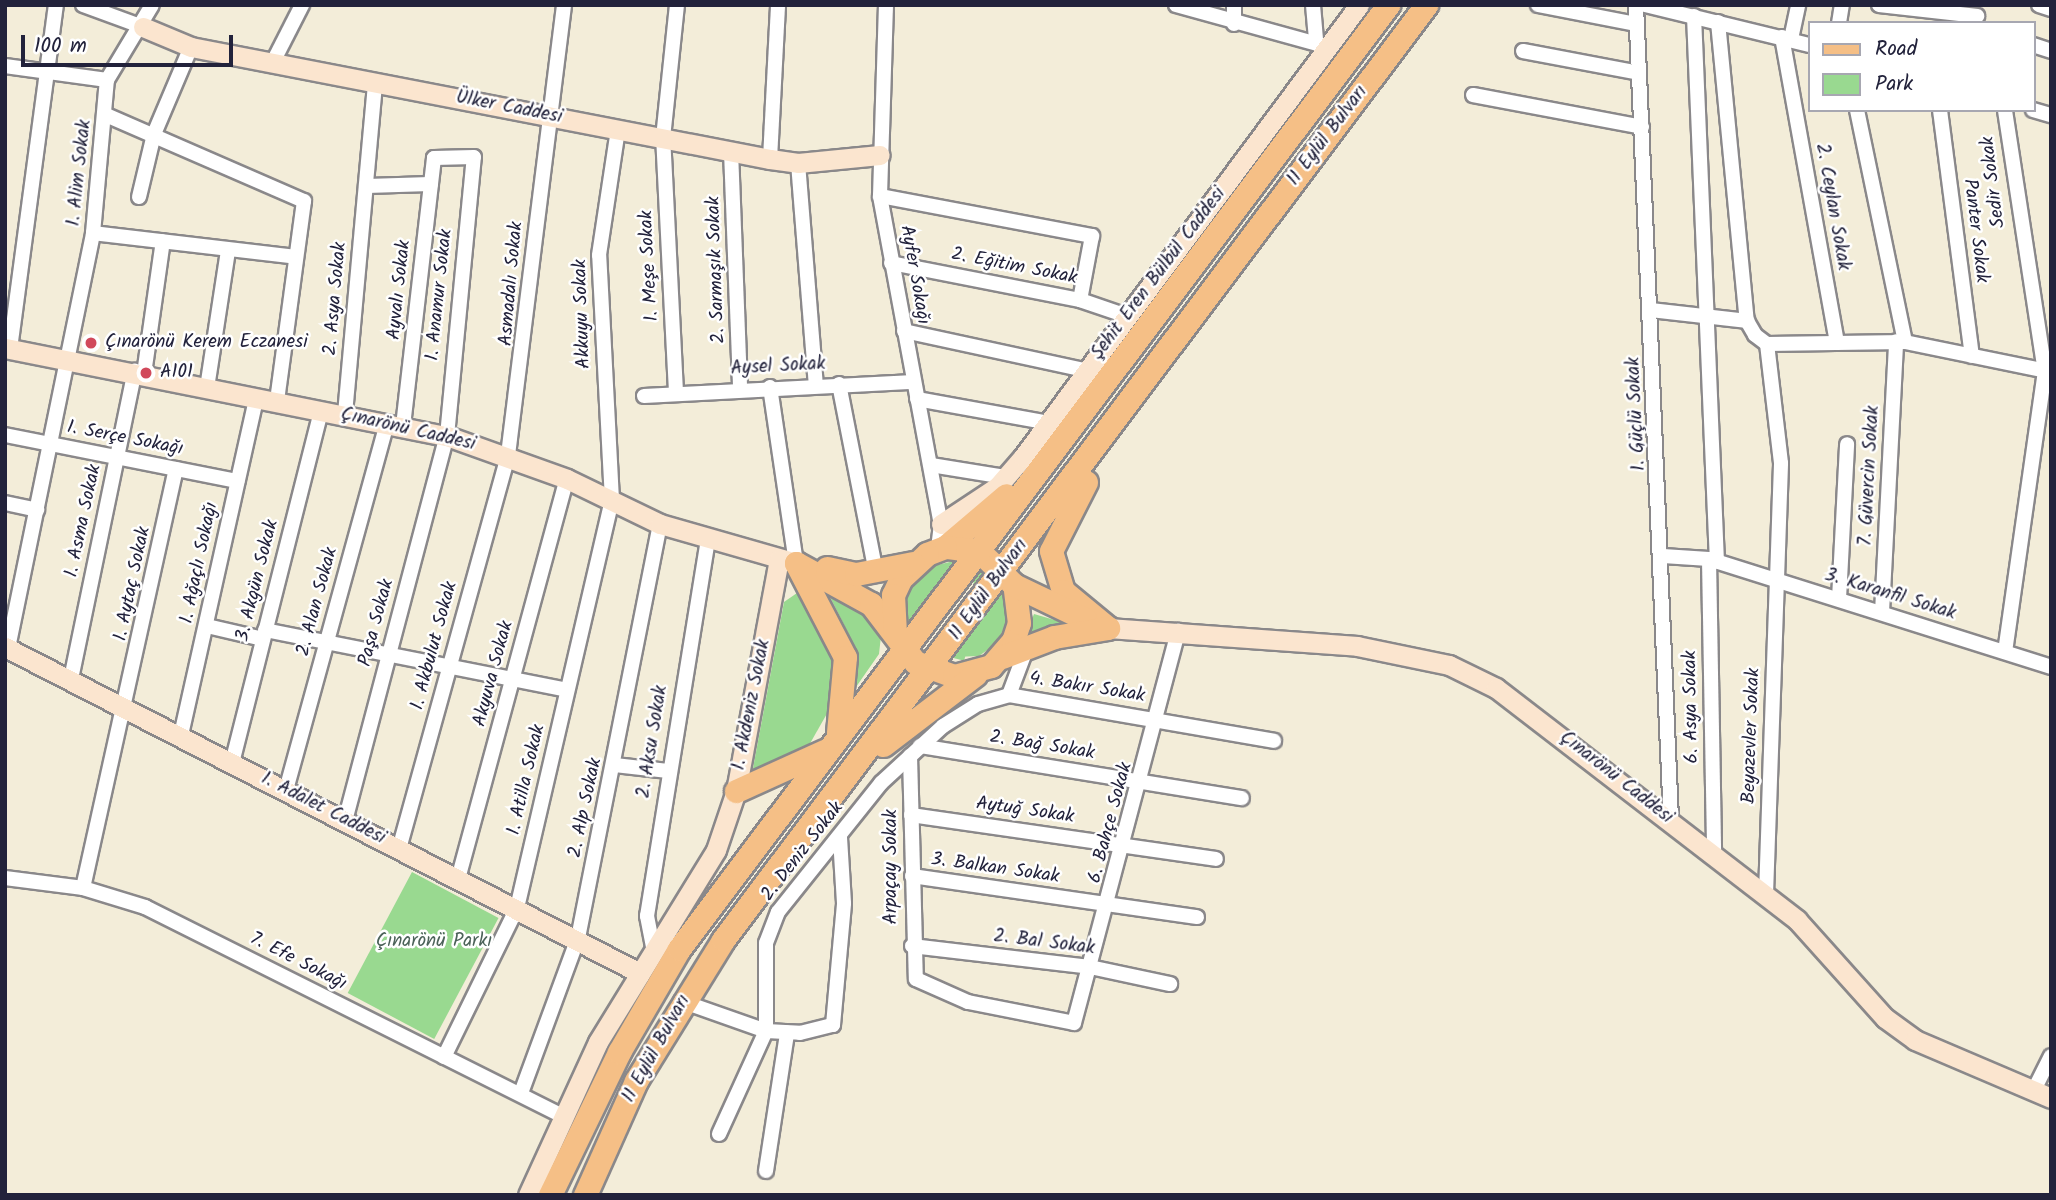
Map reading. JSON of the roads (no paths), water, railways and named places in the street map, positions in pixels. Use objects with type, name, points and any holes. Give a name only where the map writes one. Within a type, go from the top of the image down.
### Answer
[{"type":"main road","name":"Şehit Eren Bülbül Caddesi","points":[[1097,375],[1127,316],[1322,43],[1359,5]]},
{"type":"main road","name":"11 Eylül Bulvarı","points":[[550,1195],[619,1052],[679,949],[834,742],[899,641],[979,551],[1060,425],[1097,375],[1388,5]]},
{"type":"main road","name":"11 Eylül Bulvarı","points":[[585,1195],[636,1081],[681,1001],[847,773],[1009,577],[1167,352],[1426,5]]},
{"type":"main road","name":"Ülker Caddesi","points":[[143,27],[191,47],[770,159],[798,163],[880,155]]},
{"type":"main road","name":"Çınarönü Caddesi","points":[[8,349],[70,356],[256,399],[345,414],[447,436],[508,455],[567,479],[660,524],[788,561]]},
{"type":"main road","points":[[1108,628],[1063,591],[1051,551],[1055,534],[1167,352]]},
{"type":"main road","points":[[941,524],[1005,477],[1060,425]]},
{"type":"main road","points":[[788,561],[876,572],[913,563],[942,548],[982,519],[1060,425]]},
{"type":"main road","points":[[942,548],[979,551],[1041,603],[1108,628]]},
{"type":"main road","points":[[788,561],[871,604],[899,641],[930,671],[978,672]]},
{"type":"main road","points":[[736,791],[834,742],[845,657],[788,561]]},
{"type":"main road","name":"1. Akdeniz Sokak","points":[[528,1195],[563,1116],[640,973],[716,850],[736,791],[788,561]]},
{"type":"main road","points":[[899,641],[894,595],[913,563]]},
{"type":"main road","points":[[1002,657],[1019,623],[1009,577]]},
{"type":"main road","points":[[847,773],[978,672],[1002,657],[1027,647],[1108,628]]},
{"type":"main road","name":"Çınarönü Caddesi","points":[[1108,628],[1357,646],[1449,665],[1536,716],[1766,894],[1915,1040],[2042,1095]]},
{"type":"main road","name":"1. Adalet Caddesi","points":[[6,648],[181,734],[232,763],[578,938],[640,973]]},
{"type":"street","points":[[8,349],[56,5]]},
{"type":"street","points":[[83,5],[143,27]]},
{"type":"street","points":[[5,66],[45,69],[107,80],[143,27],[152,5]]},
{"type":"street","points":[[272,62],[302,5]]},
{"type":"street","name":"Asmadalı Sokak","points":[[508,455],[564,5]]},
{"type":"street","name":"1. Meşe Sokak","points":[[676,392],[663,138],[677,5]]},
{"type":"street","points":[[770,159],[778,5]]},
{"type":"street","name":"Ayfer Sokağı","points":[[886,5],[880,196],[931,465],[941,524],[942,548]]},
{"type":"street","points":[[1177,5],[1234,24],[1322,43],[1313,5]]},
{"type":"street","points":[[1234,5],[1234,24]]},
{"type":"street","points":[[1538,5],[1636,24]]},
{"type":"street","name":"1. Güçlü Sokak","points":[[1636,5],[1664,556],[1671,821]]},
{"type":"street","points":[[1645,5],[1808,45]]},
{"type":"street","points":[[1787,38],[1798,5]]},
{"type":"street","points":[[1879,5],[1977,15]]},
{"type":"street","points":[[2039,5],[2051,9]]},
{"type":"street","points":[[1694,16],[1708,317],[1713,561]]},
{"type":"street","points":[[1718,22],[1746,321],[1767,344],[1900,342],[2048,372]]},
{"type":"street","name":"2. Ceylan Sokak","points":[[1787,38],[1837,343]]},
{"type":"street","points":[[139,197],[154,134],[191,47]]},
{"type":"street","points":[[1523,51],[1639,73]]},
{"type":"street","name":"1. Alim Sokak","points":[[6,648],[70,356],[93,233],[106,115],[107,80]]},
{"type":"street","name":"2. Asya Sokak","points":[[345,414],[375,82]]},
{"type":"street","points":[[1473,95],[1642,127]]},
{"type":"street","name":"7. Güvercin Sokak","points":[[1857,112],[1900,342],[1882,612]]},
{"type":"street","name":"Panter Sokak","points":[[1940,112],[1972,356]]},
{"type":"street","name":"Sedir Sokak","points":[[2005,112],[2048,372],[2005,652]]},
{"type":"street","points":[[106,115],[304,201],[277,402]]},
{"type":"street","name":"Akkuyu Sokak","points":[[612,499],[599,255],[618,129]]},
{"type":"street","name":"2. Sarmaşık Sokak","points":[[732,151],[740,388]]},
{"type":"street","name":"1. Anamur Sokak","points":[[434,158],[474,157],[447,436]]},
{"type":"street","name":"Ayvalı Sokak","points":[[395,425],[434,158]]},
{"type":"street","points":[[798,163],[816,385]]},
{"type":"street","points":[[366,186],[431,184]]},
{"type":"street","points":[[880,196],[1092,236],[1080,300]]},
{"type":"street","points":[[93,233],[296,257]]},
{"type":"street","name":"1. Asma Sokak","points":[[71,679],[117,457],[139,372],[163,241]]},
{"type":"street","points":[[207,388],[228,250]]},
{"type":"street","name":"2. Eğitim Sokak","points":[[891,263],[1080,300],[1127,316]]},
{"type":"street","points":[[1651,310],[1746,321]]},
{"type":"street","points":[[904,331],[1097,375]]},
{"type":"street","name":"Beyazevler Sokak","points":[[1766,894],[1781,463],[1767,344]]},
{"type":"street","name":"Aysel Sokak","points":[[644,396],[740,388],[914,382]]},
{"type":"street","points":[[839,384],[876,572]]},
{"type":"street","points":[[770,387],[788,561]]},
{"type":"street","name":"1. Ağaçlı Sokağı","points":[[181,734],[256,399]]},
{"type":"street","points":[[917,399],[1060,425]]},
{"type":"street","name":"3. Akgün Sokak","points":[[232,763],[321,410]]},
{"type":"street","name":"2. Alan Sokak","points":[[286,790],[327,642],[395,425]]},
{"type":"street","name":"1. Serçe Sokağı","points":[[5,435],[238,481]]},
{"type":"street","name":"Paşa Sokak","points":[[345,821],[447,436]]},
{"type":"street","points":[[1839,599],[1847,444]]},
{"type":"street","name":"1. Akbulut Sokak","points":[[400,849],[508,455]]},
{"type":"street","points":[[931,465],[1005,477]]},
{"type":"street","name":"1. Aytaç Sokak","points":[[83,888],[127,707],[176,468]]},
{"type":"street","name":"Akyuva Sokak","points":[[458,878],[567,479]]},
{"type":"street","name":"1. Atilla Sokak","points":[[444,1058],[517,908],[612,499]]},
{"type":"street","points":[[5,503],[37,510]]},
{"type":"street","name":"2. Alp Sokak","points":[[521,1093],[578,938],[615,765],[660,524]]},
{"type":"street","name":"2. Aksu Sokak","points":[[654,952],[647,916],[668,771],[708,539]]},
{"type":"street","name":"3. Karanfil Sokak","points":[[1664,556],[1713,561],[1777,579],[2051,667]]},
{"type":"street","name":"6. Asya Sokak","points":[[1713,561],[1714,853]]},
{"type":"street","points":[[207,626],[327,642],[567,690]]},
{"type":"street","name":"6. Bahçe Sokak","points":[[1074,1023],[1143,781],[1178,631]]},
{"type":"street","points":[[1009,695],[1027,647]]},
{"type":"street","name":"4. Bakır Sokak","points":[[915,751],[978,704],[1009,695],[1274,741]]},
{"type":"street","name":"2. Bağ Sokak","points":[[915,751],[1143,781],[1242,798]]},
{"type":"street","name":"Arpaçay Sokak","points":[[915,751],[911,815],[912,946],[916,979],[968,1002],[1074,1023]]},
{"type":"street","name":"2. Deniz Sokak","points":[[766,1031],[766,943],[778,912],[915,751]]},
{"type":"street","points":[[615,765],[668,771]]},
{"type":"street","name":"Aytuğ Sokak","points":[[911,815],[1216,859]]},
{"type":"street","points":[[681,1001],[766,1031],[787,1033],[833,1025],[844,903],[840,837]]},
{"type":"street","name":"3. Balkan Sokak","points":[[912,876],[1198,917]]},
{"type":"street","name":"7. Efe Sokağı","points":[[5,878],[83,888],[145,907],[563,1116]]},
{"type":"street","name":"2. Bal Sokak","points":[[912,946],[1090,967],[1170,984]]},
{"type":"street","points":[[719,1135],[766,1031]]},
{"type":"street","points":[[766,1171],[787,1033]]},
{"type":"street","points":[[2042,1095],[2051,1056]]},
{"type":"place","name":"Çınarönü Kerem Eczanesi","points":[[91,343]]},
{"type":"place","name":"A101","points":[[146,373]]},
{"type":"park label","name":"Çınarönü Parkı","points":[[434,942]]}]
